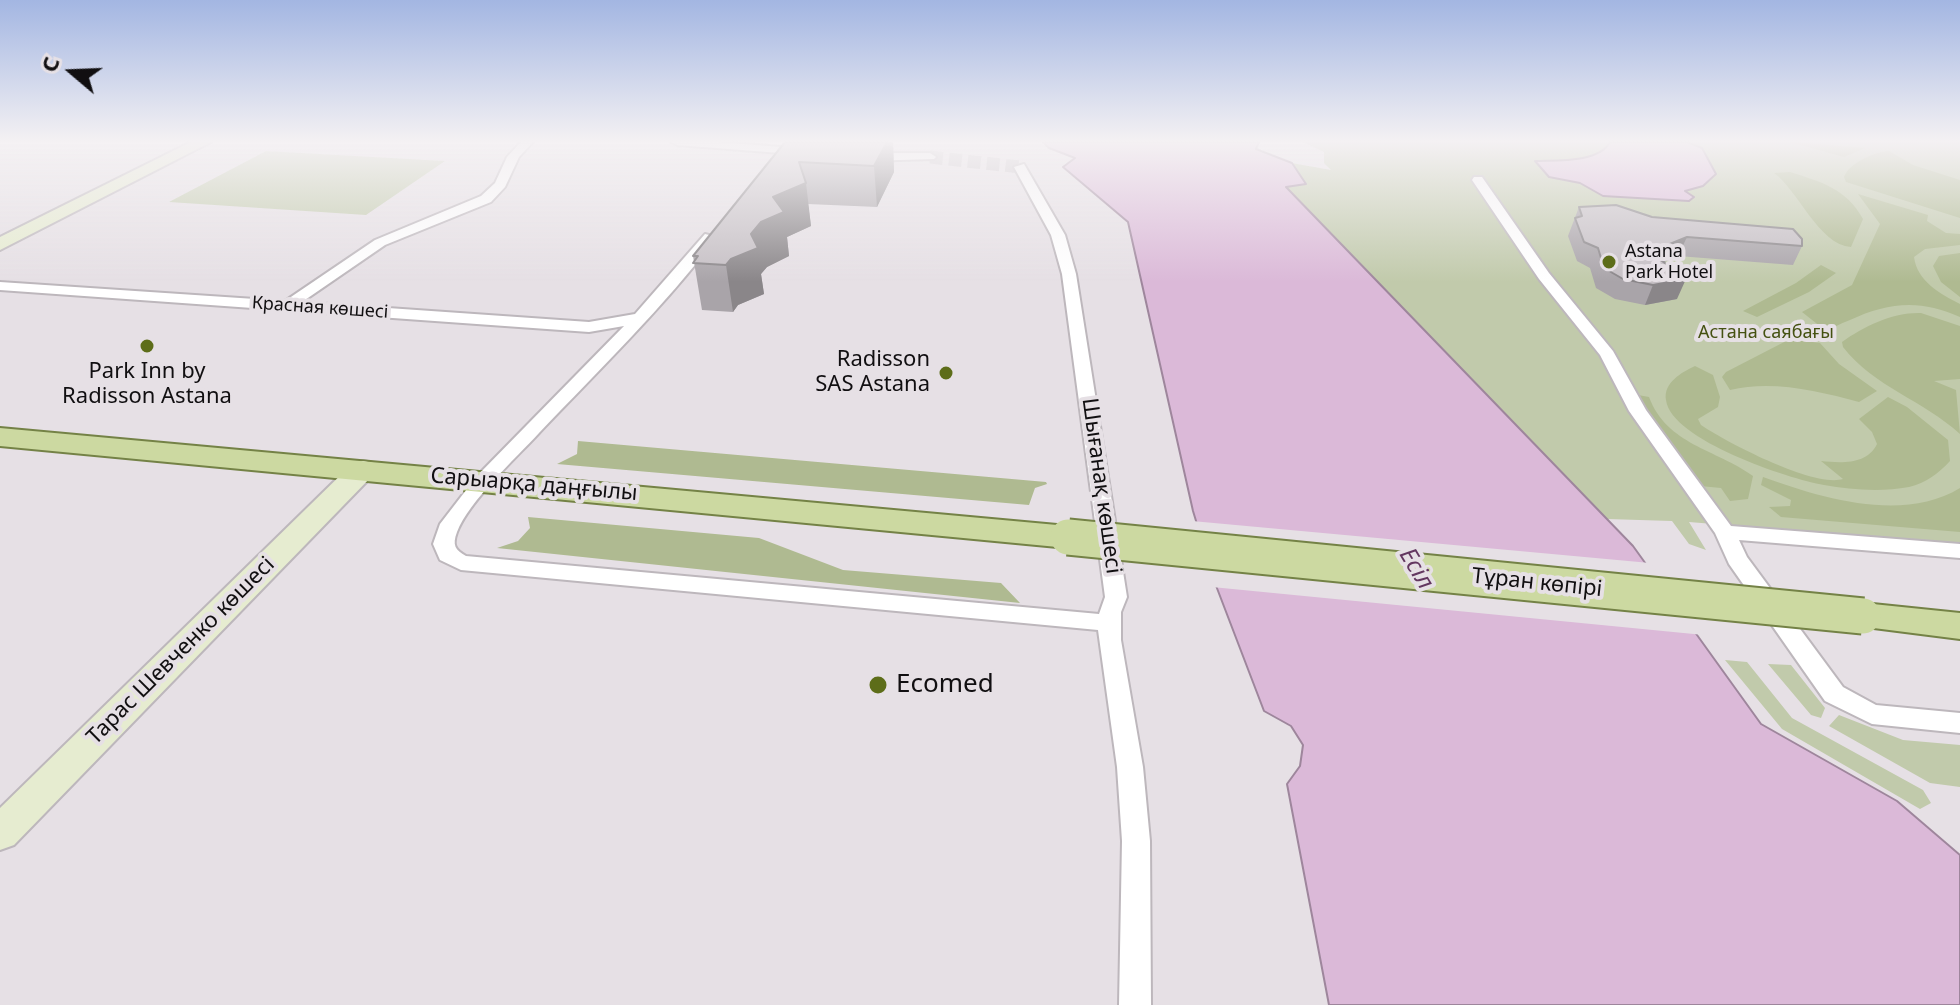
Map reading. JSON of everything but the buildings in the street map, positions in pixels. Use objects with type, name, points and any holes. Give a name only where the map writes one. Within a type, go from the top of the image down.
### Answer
[{"type":"main road","name":"Сарыарқа даңғылы","points":[[0,437],[1068,537]]},
{"type":"main road","name":"Тұран көпірі","points":[[1068,537],[1960,626]]},
{"type":"street","points":[[0,244],[110,189]]},
{"type":"street","points":[[288,306],[352,257],[398,233],[451,215],[487,198],[497,189]]},
{"type":"street","name":"Шығанақ көшесі","points":[[1032,189],[1058,235],[1069,274],[1116,597],[1108,623],[1130,767],[1136,841],[1135,1005]]},
{"type":"street","points":[[1484,189],[1544,276],[1607,354],[1638,411],[1725,532],[1737,559],[1834,694],[1872,714],[1960,723]]},
{"type":"street","points":[[716,230],[640,318],[484,480],[447,529],[443,544],[448,555],[461,563],[1108,623]]},
{"type":"street","name":"Красная көшесі","points":[[0,286],[589,327],[640,318]]},
{"type":"street","name":"Тарас Шевченко көшесі","points":[[0,833],[363,469]]},
{"type":"street","points":[[1725,532],[1960,551]]},
{"type":"green space","points":[[194,189],[404,189],[366,215],[169,202]]},
{"type":"green space","name":"Астана саябағы","points":[[1288,189],[1960,189],[1960,544],[1689,522],[1706,550],[1689,544],[1672,521],[1607,519]]},
{"type":"green space","points":[[1789,189],[1834,189],[1849,200],[1863,219],[1851,247],[1839,244],[1819,227]]},
{"type":"green space","points":[[1868,189],[1960,189],[1960,218]]},
{"type":"green space","points":[[1858,194],[1928,215],[1927,221],[1946,233],[1960,234],[1960,245],[1925,249],[1914,257],[1925,280],[1960,304],[1960,317],[1932,307],[1891,306],[1843,323],[1823,336],[1818,333],[1821,327],[1802,312],[1852,285],[1880,224]]},
{"type":"green space","points":[[1960,253],[1960,297],[1941,282],[1933,266],[1939,256]]},
{"type":"green space","points":[[1821,265],[1836,273],[1809,292],[1757,317],[1743,311],[1796,283]]},
{"type":"green space","points":[[1921,313],[1960,326],[1960,379],[1934,381],[1956,390],[1960,434],[1869,373],[1843,347],[1842,342],[1880,321]]},
{"type":"green space","points":[[1790,339],[1820,343],[1839,364],[1877,391],[1859,402],[1778,387],[1730,390],[1722,377],[1726,372]]},
{"type":"green space","points":[[1695,366],[1713,375],[1720,397],[1718,407],[1698,419],[1701,425],[1749,452],[1792,470],[1812,477],[1843,479],[1821,461],[1853,461],[1873,451],[1877,444],[1872,432],[1859,419],[1888,397],[1907,407],[1948,440],[1950,461],[1921,483],[1899,489],[1877,490],[1824,485],[1760,466],[1709,443],[1673,415],[1666,400],[1667,388],[1679,375]]},
{"type":"green space","points":[[1638,395],[1649,397],[1657,413],[1680,436],[1753,476],[1748,499],[1730,501],[1721,488],[1700,486],[1643,409]]},
{"type":"green space","points":[[578,441],[1047,484],[1035,488],[1029,505],[557,464],[577,454]]},
{"type":"green space","points":[[1763,477],[1862,504],[1913,504],[1960,488],[1960,532],[1781,517],[1769,507],[1790,506],[1791,500],[1761,485]]},
{"type":"green space","points":[[528,517],[759,538],[843,570],[1001,583],[1020,603],[497,548],[518,541],[530,528]]},
{"type":"green space","points":[[1725,660],[1747,662],[1792,718],[1923,790],[1931,803],[1920,809],[1782,729]]},
{"type":"green space","points":[[1768,664],[1791,665],[1825,708],[1821,718],[1811,715]]},
{"type":"green space","points":[[1839,715],[1903,740],[1960,745],[1960,787],[1930,783],[1829,726]]},
{"type":"water","name":"Есіл","points":[[1089,189],[1288,189],[1633,546],[1761,724],[1897,801],[1960,855],[1960,1005],[1329,1005],[1287,784],[1300,766],[1303,745],[1291,726],[1264,711],[1215,583],[1193,511],[1128,222]]},
{"type":"water","points":[[1590,189],[1693,189],[1685,191],[1694,197],[1689,201],[1603,196]]},
{"type":"pier","points":[[1192,521],[1650,563],[1704,635],[1212,587]]},
{"type":"place","name":"Astana Park Hotel","points":[[1609,262]]},
{"type":"place","name":"Park Inn by Radisson Astana","points":[[147,346]]},
{"type":"place","name":"Radisson SAS Astana","points":[[946,373]]},
{"type":"place","name":"Ecomed","points":[[878,685]]}]
